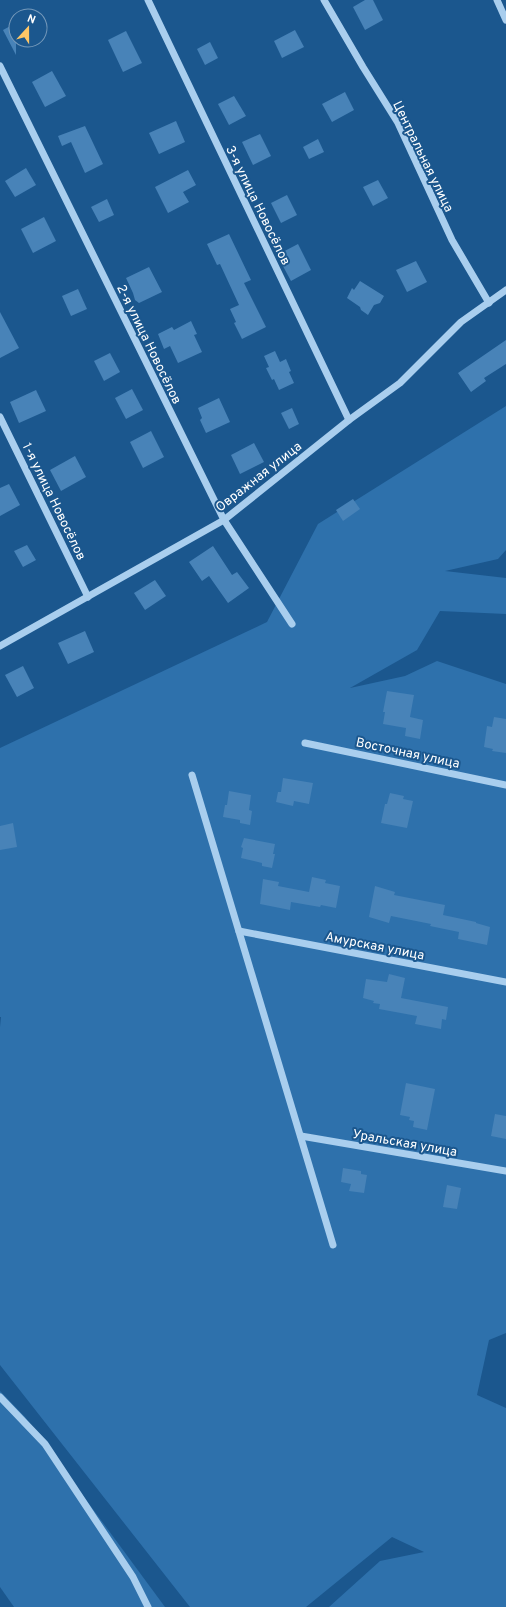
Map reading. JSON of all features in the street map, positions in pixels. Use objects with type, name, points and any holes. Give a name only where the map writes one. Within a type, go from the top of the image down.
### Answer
[{"type":"street","name":"3-я улица Новосёлов","points":[[148,0],[349,420]]},
{"type":"street","name":"Центральная улица","points":[[324,0],[398,123],[452,240],[489,302]]},
{"type":"street","points":[[497,0],[506,20]]},
{"type":"street","name":"2-я улица Новосёлов","points":[[0,66],[224,520],[292,624]]},
{"type":"street","name":"Овражная улица","points":[[0,646],[224,520],[349,420],[400,383],[461,322],[506,290]]},
{"type":"street","name":"1-я улица Новосёлов","points":[[0,417],[88,597]]},
{"type":"street","name":"Восточная улица","points":[[305,743],[506,785]]},
{"type":"street","points":[[192,775],[333,1245]]},
{"type":"street","name":"Амурская улица","points":[[239,931],[506,982]]},
{"type":"street","name":"Уральская улица","points":[[301,1136],[506,1171]]},
{"type":"street","points":[[0,1397],[46,1444],[133,1577],[148,1607]]},
{"type":"shaded area","points":[[506,406],[506,550],[498,559],[445,571],[506,578],[506,614],[440,611],[417,650],[350,688],[405,676],[437,661],[506,684],[506,1333],[489,1340],[477,1395],[506,1408],[506,1607],[329,1607],[380,1561],[424,1552],[392,1537],[306,1607],[190,1607],[0,1365],[0,748],[267,622],[318,524]]},
{"type":"shaded area","points":[[0,1391],[25,1417],[165,1607],[14,1607],[0,1587]]},
{"type":"building","points":[[365,0],[373,0],[383,20],[365,30],[353,7]]},
{"type":"building","points":[[8,27],[8,40],[3,30]]},
{"type":"building","points":[[295,30],[304,47],[282,58],[274,41]]},
{"type":"building","points":[[126,31],[142,63],[123,72],[108,40]]},
{"type":"building","points":[[210,42],[218,58],[205,65],[197,49]]},
{"type":"building","points":[[12,48],[16,48],[16,55]]},
{"type":"building","points":[[52,71],[66,96],[45,107],[32,82]]},
{"type":"building","points":[[345,92],[354,110],[332,122],[322,104]]},
{"type":"building","points":[[234,96],[246,116],[229,125],[218,104]]},
{"type":"building","points":[[176,121],[185,142],[159,154],[149,133]]},
{"type":"building","points":[[85,126],[103,164],[85,173],[71,142],[62,146],[58,136]]},
{"type":"building","points":[[260,134],[271,156],[253,165],[242,142]]},
{"type":"building","points":[[318,139],[324,152],[309,159],[303,147]]},
{"type":"building","points":[[26,168],[36,185],[15,197],[5,181]]},
{"type":"building","points":[[188,170],[196,185],[183,192],[189,202],[168,213],[155,187]]},
{"type":"building","points":[[378,180],[388,198],[373,206],[363,187]]},
{"type":"building","points":[[287,195],[297,215],[281,223],[271,203]]},
{"type":"building","points":[[107,199],[114,215],[99,222],[91,207]]},
{"type":"building","points":[[44,217],[56,241],[33,253],[21,229]]},
{"type":"building","points":[[229,234],[251,280],[244,283],[266,327],[242,339],[234,323],[236,322],[230,309],[239,305],[220,264],[217,265],[207,244]]},
{"type":"building","points":[[298,244],[311,270],[291,281],[277,255]]},
{"type":"building","points":[[416,261],[427,282],[407,292],[396,270]]},
{"type":"building","points":[[149,267],[162,292],[139,303],[135,300],[126,278]]},
{"type":"building","points":[[360,281],[384,296],[380,303],[374,305],[368,315],[347,298],[352,288],[354,290]]},
{"type":"building","points":[[78,289],[87,309],[71,316],[62,296]]},
{"type":"building","points":[[0,312],[19,348],[0,358]]},
{"type":"building","points":[[191,321],[197,334],[194,335],[202,352],[178,363],[170,346],[164,349],[158,334],[172,327],[174,330]]},
{"type":"building","points":[[506,340],[506,364],[484,378],[486,381],[471,392],[458,373]]},
{"type":"building","points":[[275,351],[280,362],[286,359],[291,371],[289,372],[294,383],[279,390],[274,379],[272,380],[266,368],[269,367],[264,356]]},
{"type":"building","points":[[110,353],[120,372],[104,381],[94,361]]},
{"type":"building","points":[[132,389],[143,410],[126,419],[115,398]]},
{"type":"building","points":[[36,390],[46,411],[19,423],[10,402]]},
{"type":"building","points":[[219,398],[230,422],[206,433],[200,420],[202,418],[198,408]]},
{"type":"building","points":[[292,408],[299,424],[289,429],[281,413]]},
{"type":"building","points":[[151,431],[164,457],[143,468],[130,442]]},
{"type":"building","points":[[254,443],[264,462],[240,474],[231,455]]},
{"type":"building","points":[[75,456],[86,477],[61,491],[50,470]]},
{"type":"building","points":[[9,484],[20,505],[0,516],[0,488]]},
{"type":"building","points":[[353,499],[360,509],[343,521],[336,510]]},
{"type":"building","points":[[27,545],[36,560],[23,567],[14,551]]},
{"type":"building","points":[[213,546],[232,575],[237,572],[249,588],[228,603],[209,576],[202,581],[189,562]]},
{"type":"building","points":[[155,580],[166,596],[145,610],[134,593]]},
{"type":"building","points":[[85,631],[94,652],[68,664],[58,643]]},
{"type":"building","points":[[23,666],[34,688],[17,697],[5,675]]},
{"type":"building","points":[[387,691],[414,695],[410,717],[423,720],[420,739],[405,736],[406,728],[383,724],[385,712],[383,712]]},
{"type":"building","points":[[494,717],[506,719],[506,753],[492,751],[493,749],[484,747],[487,726],[492,727]]},
{"type":"building","points":[[283,778],[313,783],[309,804],[294,801],[293,806],[276,802],[278,792],[281,792]]},
{"type":"building","points":[[229,791],[251,795],[249,810],[252,811],[250,825],[240,823],[240,820],[223,817]]},
{"type":"building","points":[[390,793],[404,796],[403,799],[413,801],[407,828],[381,823],[385,804],[387,804]]},
{"type":"building","points":[[13,823],[17,847],[0,850],[0,826]]},
{"type":"building","points":[[244,838],[275,844],[273,854],[275,854],[272,868],[262,866],[262,863],[241,858],[243,848],[241,847]]},
{"type":"building","points":[[312,877],[326,880],[325,883],[340,886],[336,908],[291,902],[290,910],[260,904],[263,879],[279,882],[278,886],[309,892]]},
{"type":"building","points":[[375,886],[395,892],[394,895],[445,905],[443,915],[476,922],[490,927],[487,945],[458,939],[459,932],[430,926],[431,924],[391,916],[389,923],[369,917]]},
{"type":"building","points":[[389,974],[405,978],[401,998],[448,1007],[446,1020],[442,1019],[441,1029],[415,1024],[417,1016],[379,1009],[380,1004],[373,1003],[374,1001],[363,998],[366,979],[387,982]]},
{"type":"building","points":[[406,1083],[435,1089],[427,1130],[413,1127],[414,1121],[409,1120],[410,1117],[400,1115]]},
{"type":"building","points":[[495,1114],[506,1116],[506,1139],[491,1136]]},
{"type":"building","points":[[343,1168],[361,1171],[361,1174],[367,1175],[364,1193],[349,1191],[351,1184],[341,1182]]},
{"type":"building","points":[[447,1185],[461,1188],[457,1209],[443,1207]]}]
